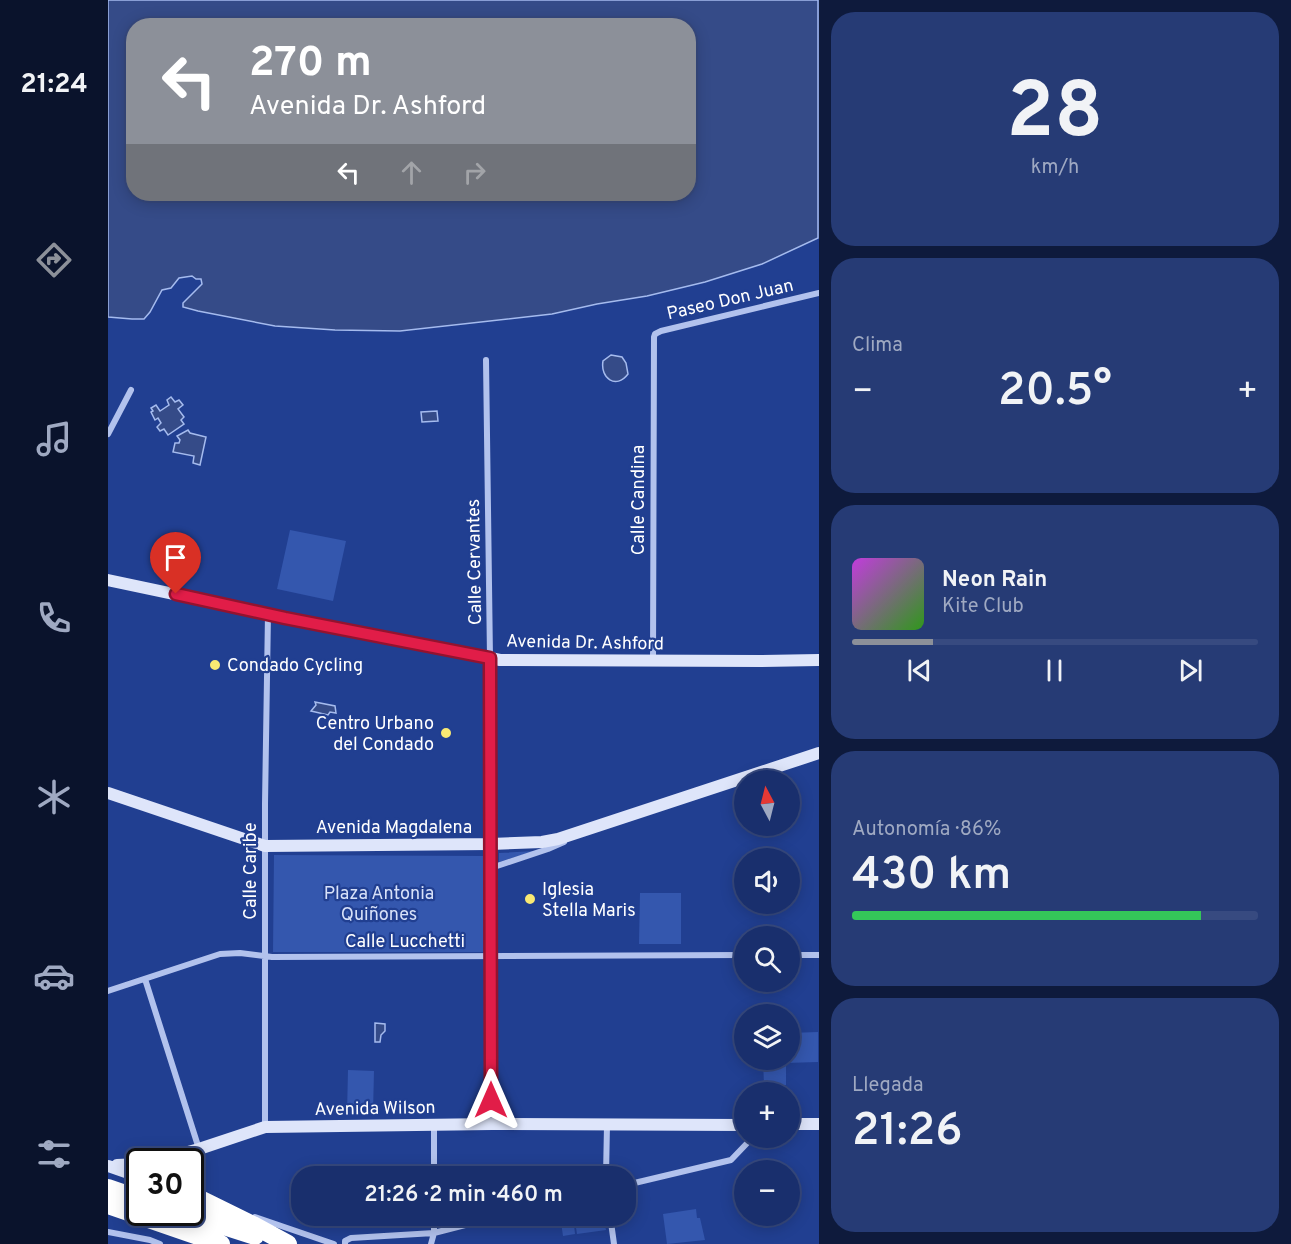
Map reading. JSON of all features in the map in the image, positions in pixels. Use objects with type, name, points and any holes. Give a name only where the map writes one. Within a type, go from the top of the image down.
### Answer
[{"type":"highway","points":[[108,1188],[126,1194]]},
{"type":"highway","points":[[204,1201],[288,1244]]},
{"type":"highway","points":[[108,1204],[221,1244]]},
{"type":"highway","points":[[108,1213],[184,1231],[209,1244]]},
{"type":"highway","points":[[204,1220],[279,1244]]},
{"type":"street","name":"Paseo Don Juan","points":[[653,339],[655,334],[661,331],[819,293]]},
{"type":"street","name":"Calle Candina","points":[[653,339],[653,661]]},
{"type":"street","name":"Calle Cervantes","points":[[486,360],[492,1124]]},
{"type":"street","points":[[108,434],[131,390]]},
{"type":"street","name":"Avenida Dr. Ashford","points":[[108,580],[500,660],[819,660]]},
{"type":"street","name":"Calle Caribe","points":[[265,1127],[268,614]]},
{"type":"street","name":"Avenida Magdalena","points":[[108,793],[265,846],[542,842],[558,839],[819,753]]},
{"type":"street","points":[[491,868],[548,849],[566,840],[571,834]]},
{"type":"street","name":"Calle Lucchetti","points":[[108,992],[220,954],[240,952],[265,956],[734,955]]},
{"type":"street","points":[[800,955],[819,955]]},
{"type":"street","points":[[145,979],[200,1148]]},
{"type":"street","name":"Avenida Wilson","points":[[203,1148],[265,1127],[492,1124],[734,1125]]},
{"type":"street","points":[[800,1124],[819,1124]]},
{"type":"street","points":[[434,1125],[434,1166]]},
{"type":"street","points":[[606,1166],[607,1125]]},
{"type":"street","points":[[636,1183],[731,1160],[742,1148]]},
{"type":"street","points":[[108,1165],[126,1166]]},
{"type":"street","points":[[108,1165],[126,1172]]},
{"type":"street","points":[[204,1199],[334,1244]]},
{"type":"street","points":[[431,1244],[434,1226]]},
{"type":"street","points":[[345,1244],[351,1238],[434,1233],[461,1226]]},
{"type":"street","points":[[612,1226],[614,1244]]},
{"type":"street","points":[[108,1232],[160,1244]]},
{"type":"green space","points":[[290,530],[346,541],[333,601],[277,589]]},
{"type":"green space","points":[[535,851],[499,862],[499,853]]},
{"type":"green space","name":"Plaza Antonia Quiñones","points":[[274,855],[484,856],[483,952],[273,952]]},
{"type":"green space","points":[[640,893],[681,893],[681,944],[639,944]]},
{"type":"green space","points":[[818,1032],[818,1062],[800,1063],[800,1033]]},
{"type":"green space","points":[[348,1070],[374,1071],[373,1113],[347,1113]]},
{"type":"green space","points":[[763,1070],[786,1070],[786,1082],[764,1082]]},
{"type":"green space","points":[[696,1209],[705,1240],[667,1244],[663,1214]]},
{"type":"green space","points":[[562,1226],[574,1226],[575,1234],[563,1236]]},
{"type":"green space","points":[[576,1226],[605,1226],[606,1230],[577,1234]]},
{"type":"shaded area","points":[[108,0],[818,0],[818,238],[762,264],[705,282],[647,296],[552,314],[400,331],[275,326],[183,307],[183,303],[202,284],[201,279],[192,276],[179,278],[171,288],[162,290],[144,319],[108,317]]},
{"type":"shaded area","points":[[611,355],[622,357],[626,363],[628,374],[619,381],[610,380],[604,372],[603,361]]},
{"type":"shaded area","points":[[171,397],[175,402],[179,400],[183,405],[178,409],[184,417],[181,420],[184,424],[168,435],[164,429],[160,431],[157,427],[161,423],[158,418],[155,420],[151,408],[156,405],[160,411],[169,405],[167,400]]},
{"type":"shaded area","points":[[437,411],[438,421],[422,422],[421,412]]},
{"type":"shaded area","points":[[188,430],[190,433],[206,437],[200,465],[193,463],[194,456],[173,452],[175,443],[179,443],[180,440],[177,436]]},
{"type":"shaded area","points":[[315,702],[335,706],[336,713],[330,712],[328,715],[311,711],[316,705]]},
{"type":"shaded area","points":[[375,1023],[385,1024],[385,1031],[381,1035],[380,1042],[375,1042]]},
{"type":"place","name":"Condado Cycling","points":[[215,665]]},
{"type":"place","name":"Centro Urbano del Condado","points":[[446,733]]},
{"type":"place","name":"Iglesia Stella Maris","points":[[530,899]]},
{"type":"route","points":[[176,594],[490,658],[491,1100]]}]
